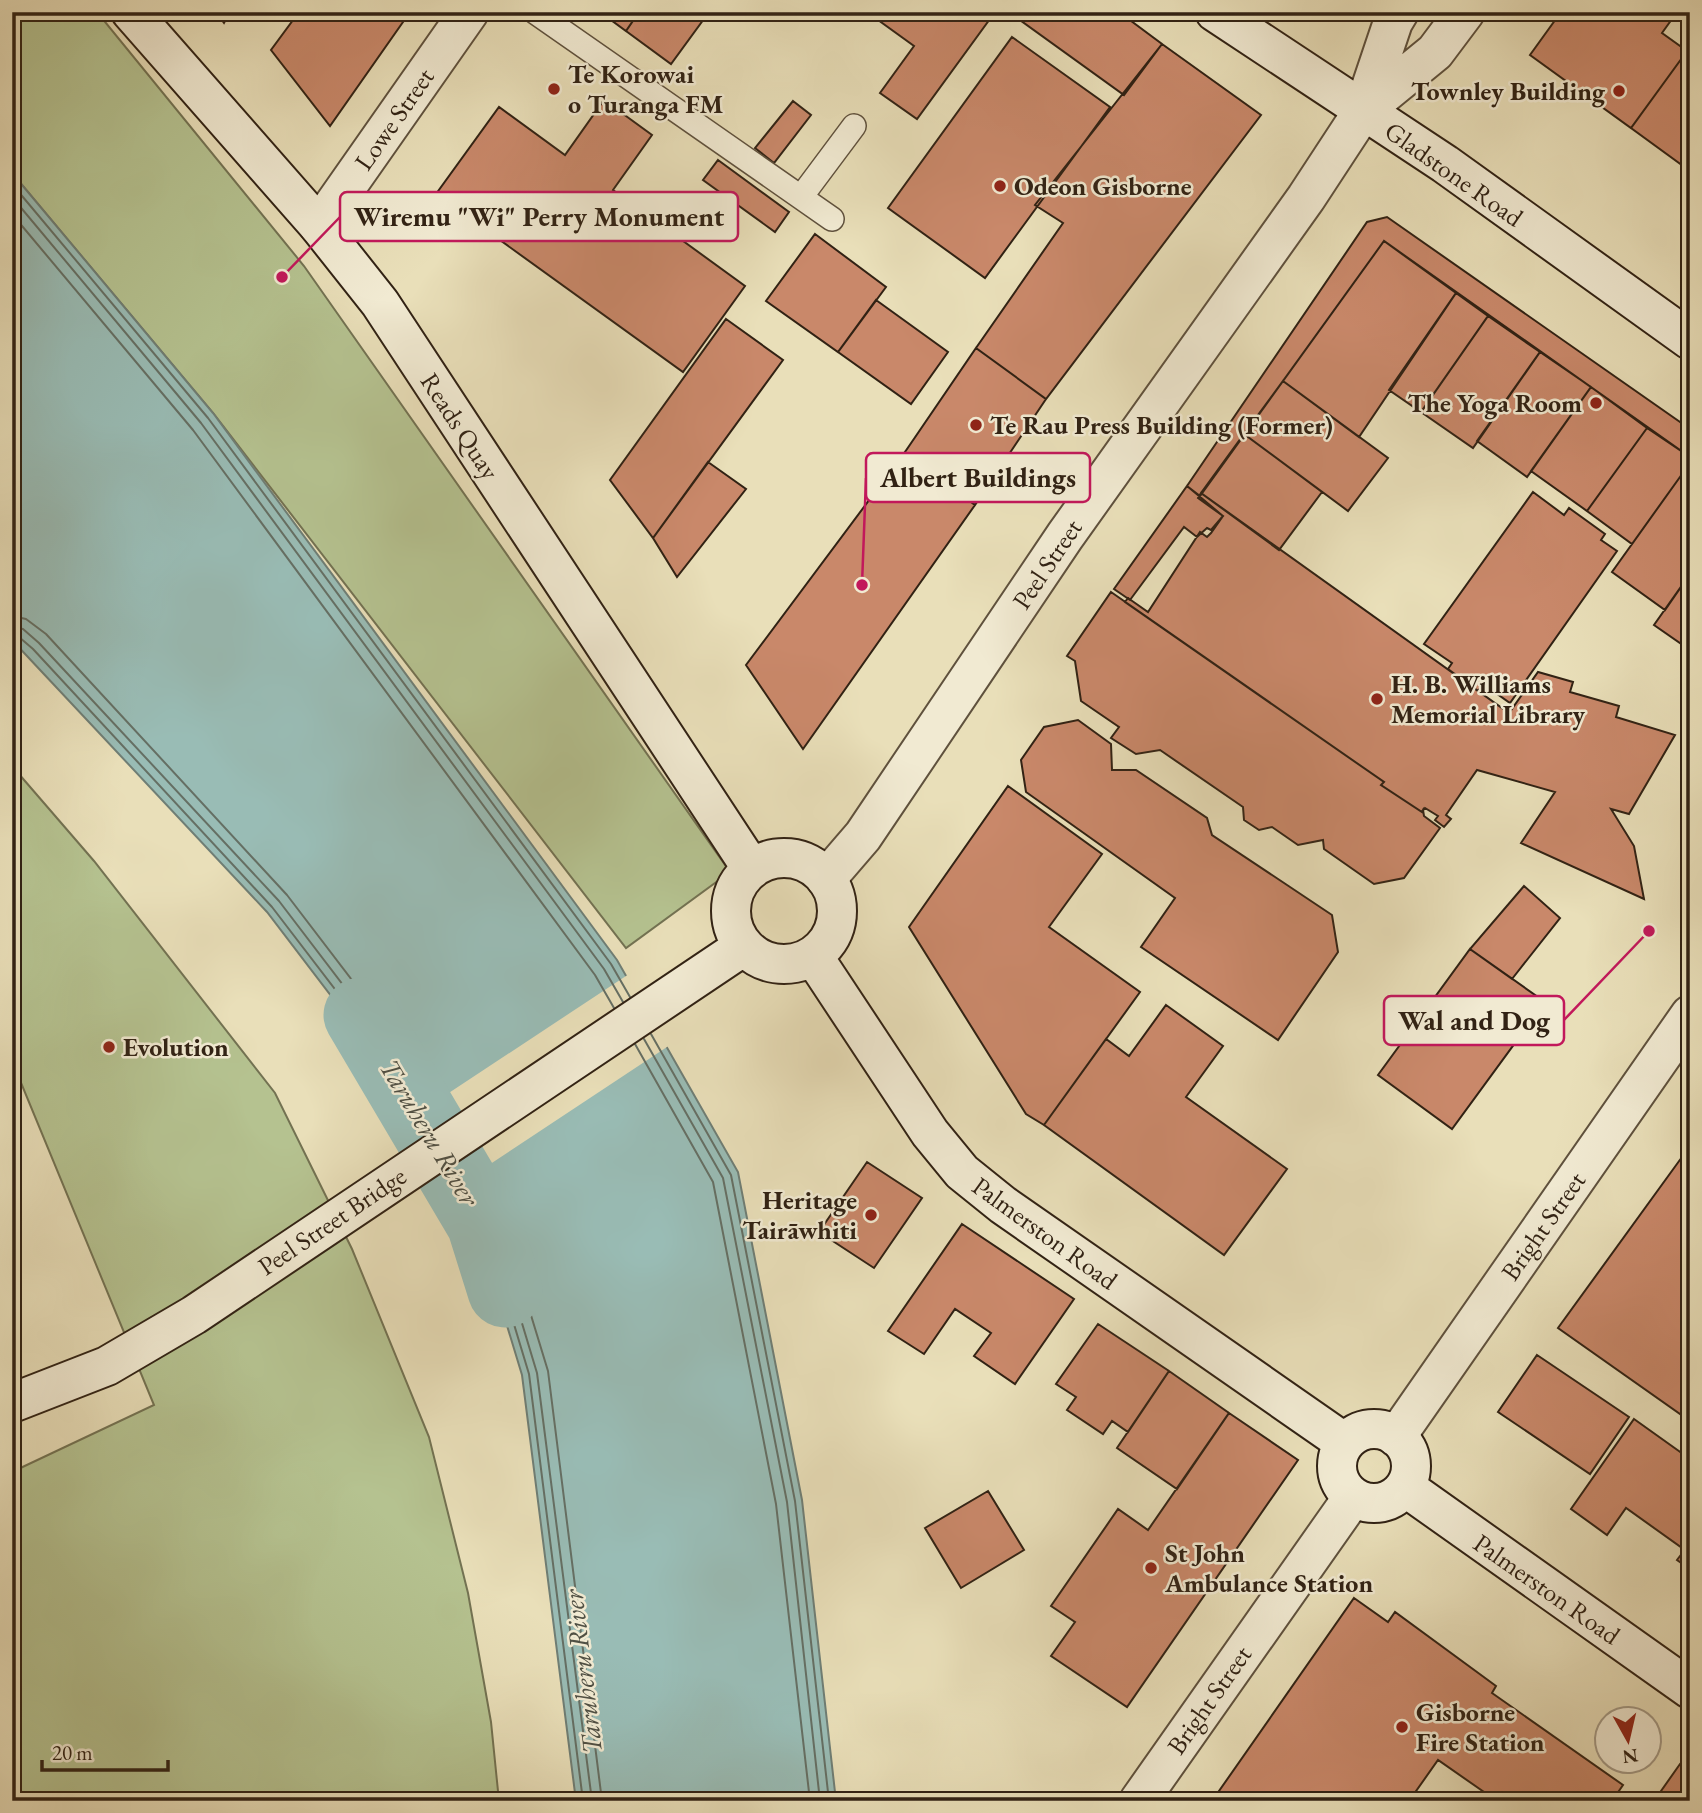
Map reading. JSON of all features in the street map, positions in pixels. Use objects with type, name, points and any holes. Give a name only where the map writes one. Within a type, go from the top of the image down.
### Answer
[{"type":"street","name":"Reads Quay","points":[[131,12],[319,226],[380,303],[751,869]]},
{"type":"street","name":"Lowe Street","points":[[319,226],[469,12]]},
{"type":"street","name":"Gladstone Road","points":[[1215,12],[1446,164],[1690,340]]},
{"type":"street","name":"Peel Street","points":[[826,878],[863,835],[1058,547],[1306,198],[1363,111],[1393,22],[1399,12]]},
{"type":"street","name":"Peel Street","points":[[1363,111],[1435,52],[1465,12]]},
{"type":"street","points":[[782,858],[799,861],[826,878],[834,894],[837,911],[834,929],[826,944],[813,956],[784,964],[731,956],[732,897],[751,869],[766,861],[782,858]]},
{"type":"street","name":"Peel Street Bridge","points":[[12,1404],[107,1366],[143,1346],[731,956]]},
{"type":"street","name":"Palmerston Road","points":[[813,956],[930,1133],[962,1172],[1003,1205],[1345,1443]]},
{"type":"street","name":"Bright Street","points":[[1396,1437],[1690,1015]]},
{"type":"street","points":[[1375,1429],[1396,1437],[1404,1445],[1411,1465],[1405,1487],[1397,1496],[1375,1504],[1353,1497],[1344,1489],[1336,1465],[1345,1443],[1353,1435],[1375,1429]]},
{"type":"street","name":"Palmerston Road","points":[[1405,1487],[1690,1689]]},
{"type":"street","name":"Bright Street","points":[[1139,1801],[1353,1497]]},
{"type":"lane","points":[[535,12],[832,219]]},
{"type":"lane","points":[[801,197],[854,126]]},
{"type":"green space","points":[[12,12],[97,12],[304,266],[730,872],[626,948],[213,413],[12,173]]},
{"type":"green space","points":[[12,766],[94,861],[275,1093],[352,1249],[429,1437],[468,1593],[491,1722],[499,1801],[12,1801],[12,1472],[154,1405],[12,1061]]},
{"type":"water","points":[[12,173],[213,413],[617,960],[738,1172],[802,1500],[836,1801],[576,1801],[522,1375],[457,1161],[267,912],[12,640]]},
{"type":"pier","points":[[629,974],[670,1045],[460,1184],[454,1162],[417,1114]]},
{"type":"building","points":[[216,12],[230,12],[224,23]]},
{"type":"building","points":[[299,12],[410,12],[330,126],[271,50]]},
{"type":"building","points":[[600,12],[639,12],[626,31]]},
{"type":"building","points":[[639,12],[709,12],[671,64],[626,31]]},
{"type":"building","points":[[867,12],[995,12],[917,119],[880,93],[914,46]]},
{"type":"building","points":[[1014,12],[1119,12],[1162,44],[1124,95],[1013,15]]},
{"type":"building","name":"Townley Building","points":[[1561,12],[1677,12],[1662,33],[1687,51],[1631,128],[1530,55]]},
{"type":"building","points":[[1012,37],[1110,107],[985,278],[888,208]]},
{"type":"building","points":[[1162,44],[1261,115],[1046,399],[976,348],[1063,223],[1035,205]]},
{"type":"building","points":[[1690,47],[1690,171],[1631,128]]},
{"type":"building","points":[[604,100],[652,135],[613,190],[745,286],[683,372],[436,194],[499,107],[565,155]]},
{"type":"building","points":[[793,101],[811,115],[774,163],[755,148]]},
{"type":"building","points":[[718,160],[789,212],[775,232],[703,180]]},
{"type":"building","points":[[1387,217],[1690,429],[1690,457],[1384,241],[1200,496],[1187,486],[1367,222]]},
{"type":"building","points":[[815,234],[886,287],[838,352],[766,301]]},
{"type":"building","points":[[1384,241],[1456,293],[1359,437],[1283,381]]},
{"type":"building","points":[[1456,293],[1488,316],[1421,412],[1389,390]]},
{"type":"building","points":[[876,300],[948,352],[911,404],[838,352]]},
{"type":"building","points":[[1488,316],[1540,352],[1473,448],[1421,412]]},
{"type":"building","points":[[726,319],[783,360],[653,538],[610,480]]},
{"type":"building","name":"Te Rau Press Building (Former)","points":[[976,348],[1046,399],[975,505],[905,452]]},
{"type":"building","points":[[1540,352],[1591,387],[1527,477],[1477,441]]},
{"type":"building","points":[[1283,381],[1388,458],[1348,511],[1244,434]]},
{"type":"building","points":[[1591,387],[1647,428],[1587,511],[1531,471]]},
{"type":"building","points":[[1647,428],[1690,457],[1690,463],[1632,544],[1587,511]]},
{"type":"building","points":[[1244,434],[1322,492],[1279,550],[1201,493]]},
{"type":"building","points":[[905,452],[975,505],[803,749],[746,665]]},
{"type":"building","points":[[708,462],[746,489],[677,577],[653,538]]},
{"type":"building","points":[[1690,463],[1690,574],[1665,610],[1612,572]]},
{"type":"building","points":[[1187,486],[1223,516],[1211,530],[1207,528],[1197,537],[1184,527],[1130,600],[1114,589]]},
{"type":"building","points":[[1533,492],[1564,515],[1569,508],[1605,534],[1601,540],[1617,551],[1510,703],[1483,684],[1478,691],[1448,669],[1452,663],[1424,644]]},
{"type":"building","name":"H. B. Williams Memorial Library","points":[[1201,493],[1509,713],[1538,672],[1573,682],[1570,692],[1619,706],[1616,717],[1675,735],[1629,814],[1611,809],[1634,846],[1644,899],[1521,843],[1555,792],[1477,770],[1446,815],[1451,819],[1444,827],[1435,820],[1438,816],[1425,808],[1422,812],[1381,785],[1384,782],[1125,602],[1128,598],[1148,612],[1200,532],[1207,537],[1223,516],[1198,498]]},
{"type":"building","points":[[1690,574],[1690,650],[1654,625]]},
{"type":"building","points":[[1111,592],[1384,782],[1381,785],[1422,812],[1423,810],[1424,816],[1440,828],[1404,878],[1374,884],[1324,849],[1323,840],[1298,845],[1272,827],[1259,830],[1244,820],[1243,807],[1160,750],[1136,754],[1111,738],[1119,727],[1081,701],[1075,661],[1067,656]]},
{"type":"building","points":[[1078,720],[1111,744],[1112,770],[1136,770],[1207,818],[1212,835],[1332,915],[1338,952],[1278,1040],[1141,947],[1175,898],[1026,792],[1021,760],[1044,727]]},
{"type":"building","points":[[1008,786],[1102,854],[1049,927],[1140,992],[1044,1125],[1026,1114],[909,927]]},
{"type":"building","points":[[1524,886],[1560,918],[1512,979],[1470,949]]},
{"type":"building","points":[[1470,949],[1545,1002],[1452,1129],[1378,1075]]},
{"type":"building","points":[[1166,1005],[1223,1046],[1186,1097],[1287,1169],[1224,1255],[1044,1125],[1106,1039],[1129,1056]]},
{"type":"building","points":[[1682,1157],[1690,1162],[1690,1421],[1558,1328]]},
{"type":"building","name":"Heritage Tairāwhiti","points":[[867,1162],[922,1198],[874,1268],[819,1232]]},
{"type":"building","points":[[962,1224],[1074,1299],[1015,1384],[974,1356],[991,1333],[955,1309],[924,1354],[888,1331]]},
{"type":"building","points":[[1098,1324],[1169,1371],[1128,1432],[1112,1421],[1103,1434],[1067,1410],[1076,1397],[1056,1384]]},
{"type":"building","points":[[1537,1355],[1629,1417],[1590,1474],[1498,1412]]},
{"type":"building","points":[[1169,1371],[1229,1413],[1177,1489],[1117,1448]]},
{"type":"building","name":"St John Ambulance Station","points":[[1229,1413],[1298,1460],[1127,1707],[1051,1656],[1075,1622],[1051,1606],[1118,1509],[1148,1530]]},
{"type":"building","points":[[1634,1419],[1690,1459],[1690,1543],[1685,1550],[1626,1508],[1607,1535],[1571,1509]]},
{"type":"building","points":[[988,1491],[1024,1550],[961,1588],[925,1528]]},
{"type":"building","points":[[1690,1543],[1690,1569],[1677,1560]]},
{"type":"building","name":"Gisborne Fire Station","points":[[1354,1598],[1388,1622],[1395,1612],[1496,1686],[1492,1693],[1594,1765],[1594,1774],[1607,1774],[1623,1785],[1612,1801],[1497,1801],[1438,1760],[1409,1801],[1212,1801]]},
{"type":"building","points":[[1680,1764],[1690,1770],[1690,1801],[1654,1801]]},
{"type":"waterway","name":"Taruheru River","points":[[361,1015],[484,1223],[505,1290]]},
{"type":"place","name":"Te Korowai o Turanga FM","points":[[554,89]]},
{"type":"place","name":"Townley Building","points":[[1619,91]]},
{"type":"place","name":"Odeon Gisborne","points":[[1000,186]]},
{"type":"place","name":"Wiremu \"Wi\" Perry Monument","points":[[282,277]]},
{"type":"place","name":"The Yoga Room","points":[[1596,403]]},
{"type":"place","name":"Te Rau Press Building (Former)","points":[[976,425]]},
{"type":"place","name":"Albert Buildings","points":[[862,585]]},
{"type":"place","name":"H. B. Williams Memorial Library","points":[[1377,699]]},
{"type":"place","name":"Wal and Dog","points":[[1649,931]]},
{"type":"place","name":"Evolution","points":[[109,1047]]},
{"type":"place","name":"Heritage Tairāwhiti","points":[[871,1215]]},
{"type":"place","name":"St John Ambulance Station","points":[[1151,1568]]},
{"type":"place","name":"Gisborne Fire Station","points":[[1402,1727]]}]
